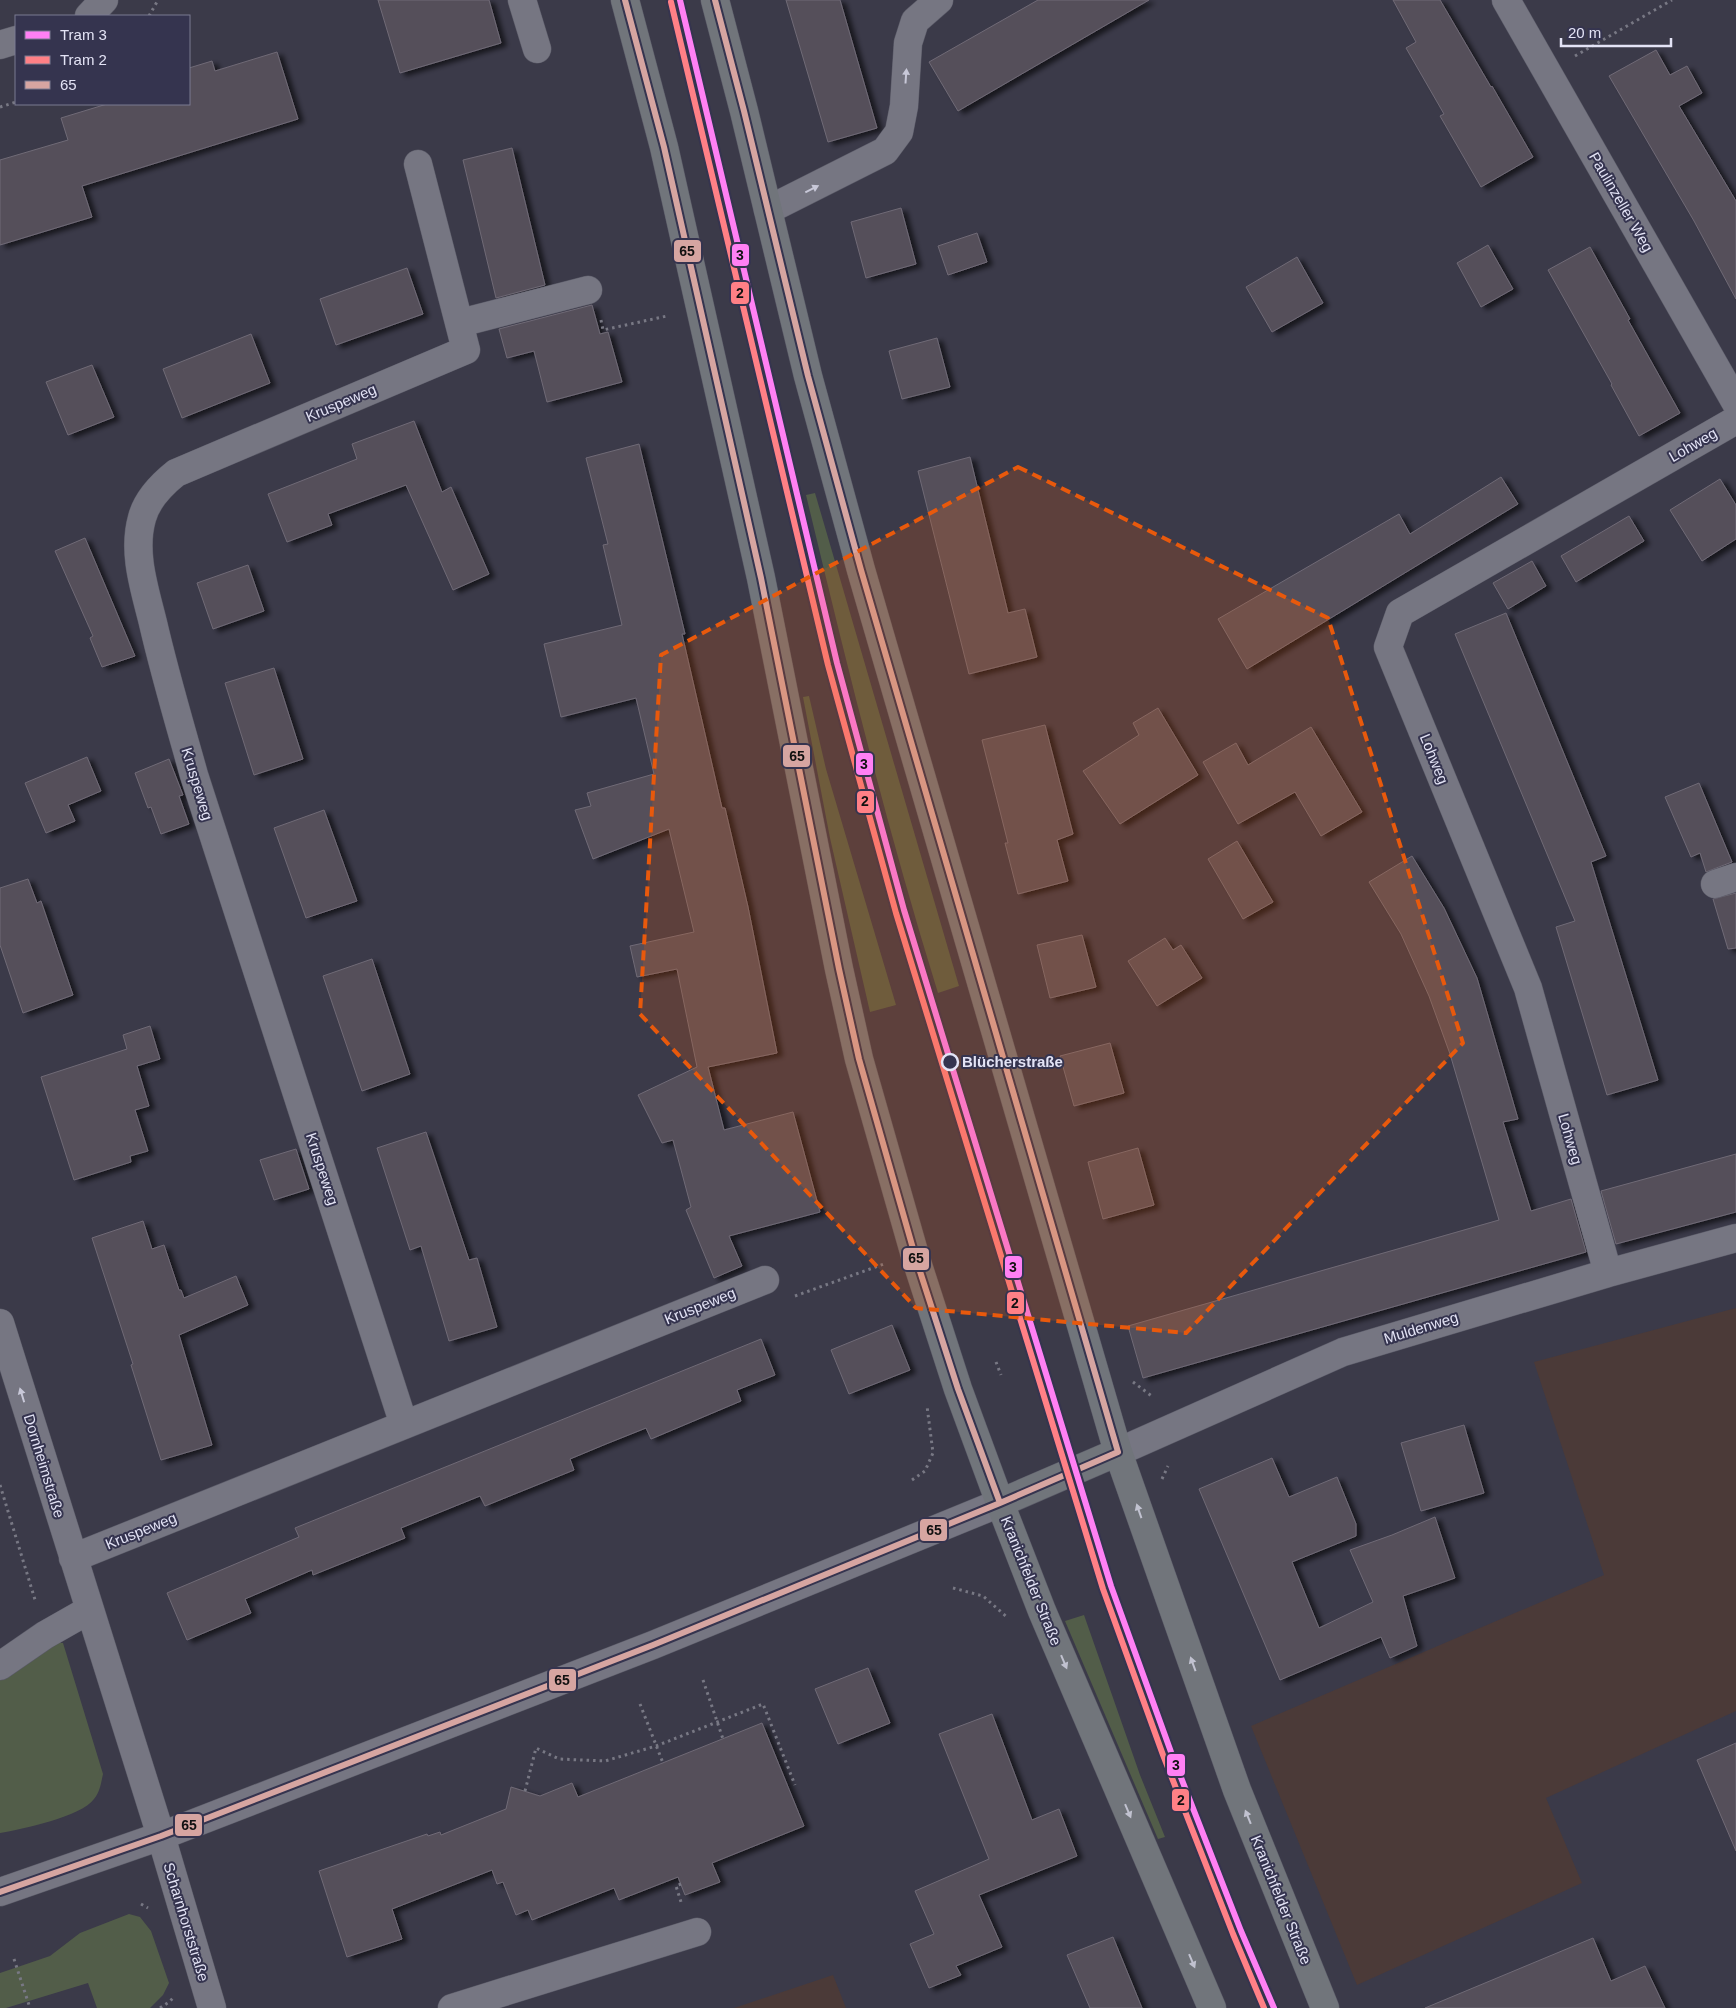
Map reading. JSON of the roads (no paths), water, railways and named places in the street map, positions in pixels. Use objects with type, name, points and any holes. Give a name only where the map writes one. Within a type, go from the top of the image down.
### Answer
[{"type":"main road","name":"Kranichfelder Straße","points":[[625,0],[664,147],[759,568],[839,969],[859,1059],[916,1259],[958,1389],[1042,1611],[1212,2008]]},
{"type":"main road","name":"Kranichfelder Straße","points":[[715,0],[808,376],[861,570],[1118,1452],[1237,1790],[1325,2008]]},
{"type":"main road","points":[[1000,1504],[1118,1452]]},
{"type":"street","points":[[90,15],[104,0]]},
{"type":"street","points":[[522,0],[537,49]]},
{"type":"street","points":[[768,210],[885,151],[899,132],[904,106],[908,43],[915,21],[939,0]]},
{"type":"street","name":"Paulinzeller Weg","points":[[1506,0],[1736,403]]},
{"type":"street","points":[[0,45],[15,40]]},
{"type":"street","name":"Kruspeweg","points":[[404,1425],[194,775],[164,668],[142,574],[138,543],[142,517],[148,503],[165,482],[176,473],[466,350],[418,164]]},
{"type":"street","points":[[460,323],[588,290]]},
{"type":"street","name":"Lohweg","points":[[1608,1273],[1528,988],[1388,647],[1400,613],[1736,420]]},
{"type":"street","name":"Muldenweg","points":[[1118,1452],[1343,1352],[1608,1273],[1736,1238]]},
{"type":"street","name":"Kruspeweg","points":[[73,1558],[766,1280]]},
{"type":"street","name":"Dornheimstraße","points":[[0,1323],[161,1836]]},
{"type":"street","points":[[0,1892],[161,1836],[652,1645],[1000,1504]]},
{"type":"street","points":[[0,1666],[45,1634],[89,1610]]},
{"type":"street","name":"Scharnhorststraße","points":[[161,1836],[212,2008]]},
{"type":"street","points":[[452,2008],[697,1932]]},
{"type":"tram line","name":"3","points":[[680,0],[837,663],[904,910],[1111,1586],[1171,1752],[1241,1931],[1274,2008]]},
{"type":"tram line","name":"2","points":[[671,2],[828,665],[896,913],[1103,1589],[1163,1755],[1264,2008]]},
{"type":"place","name":"Blücherstraße","points":[[950,1062]]}]
